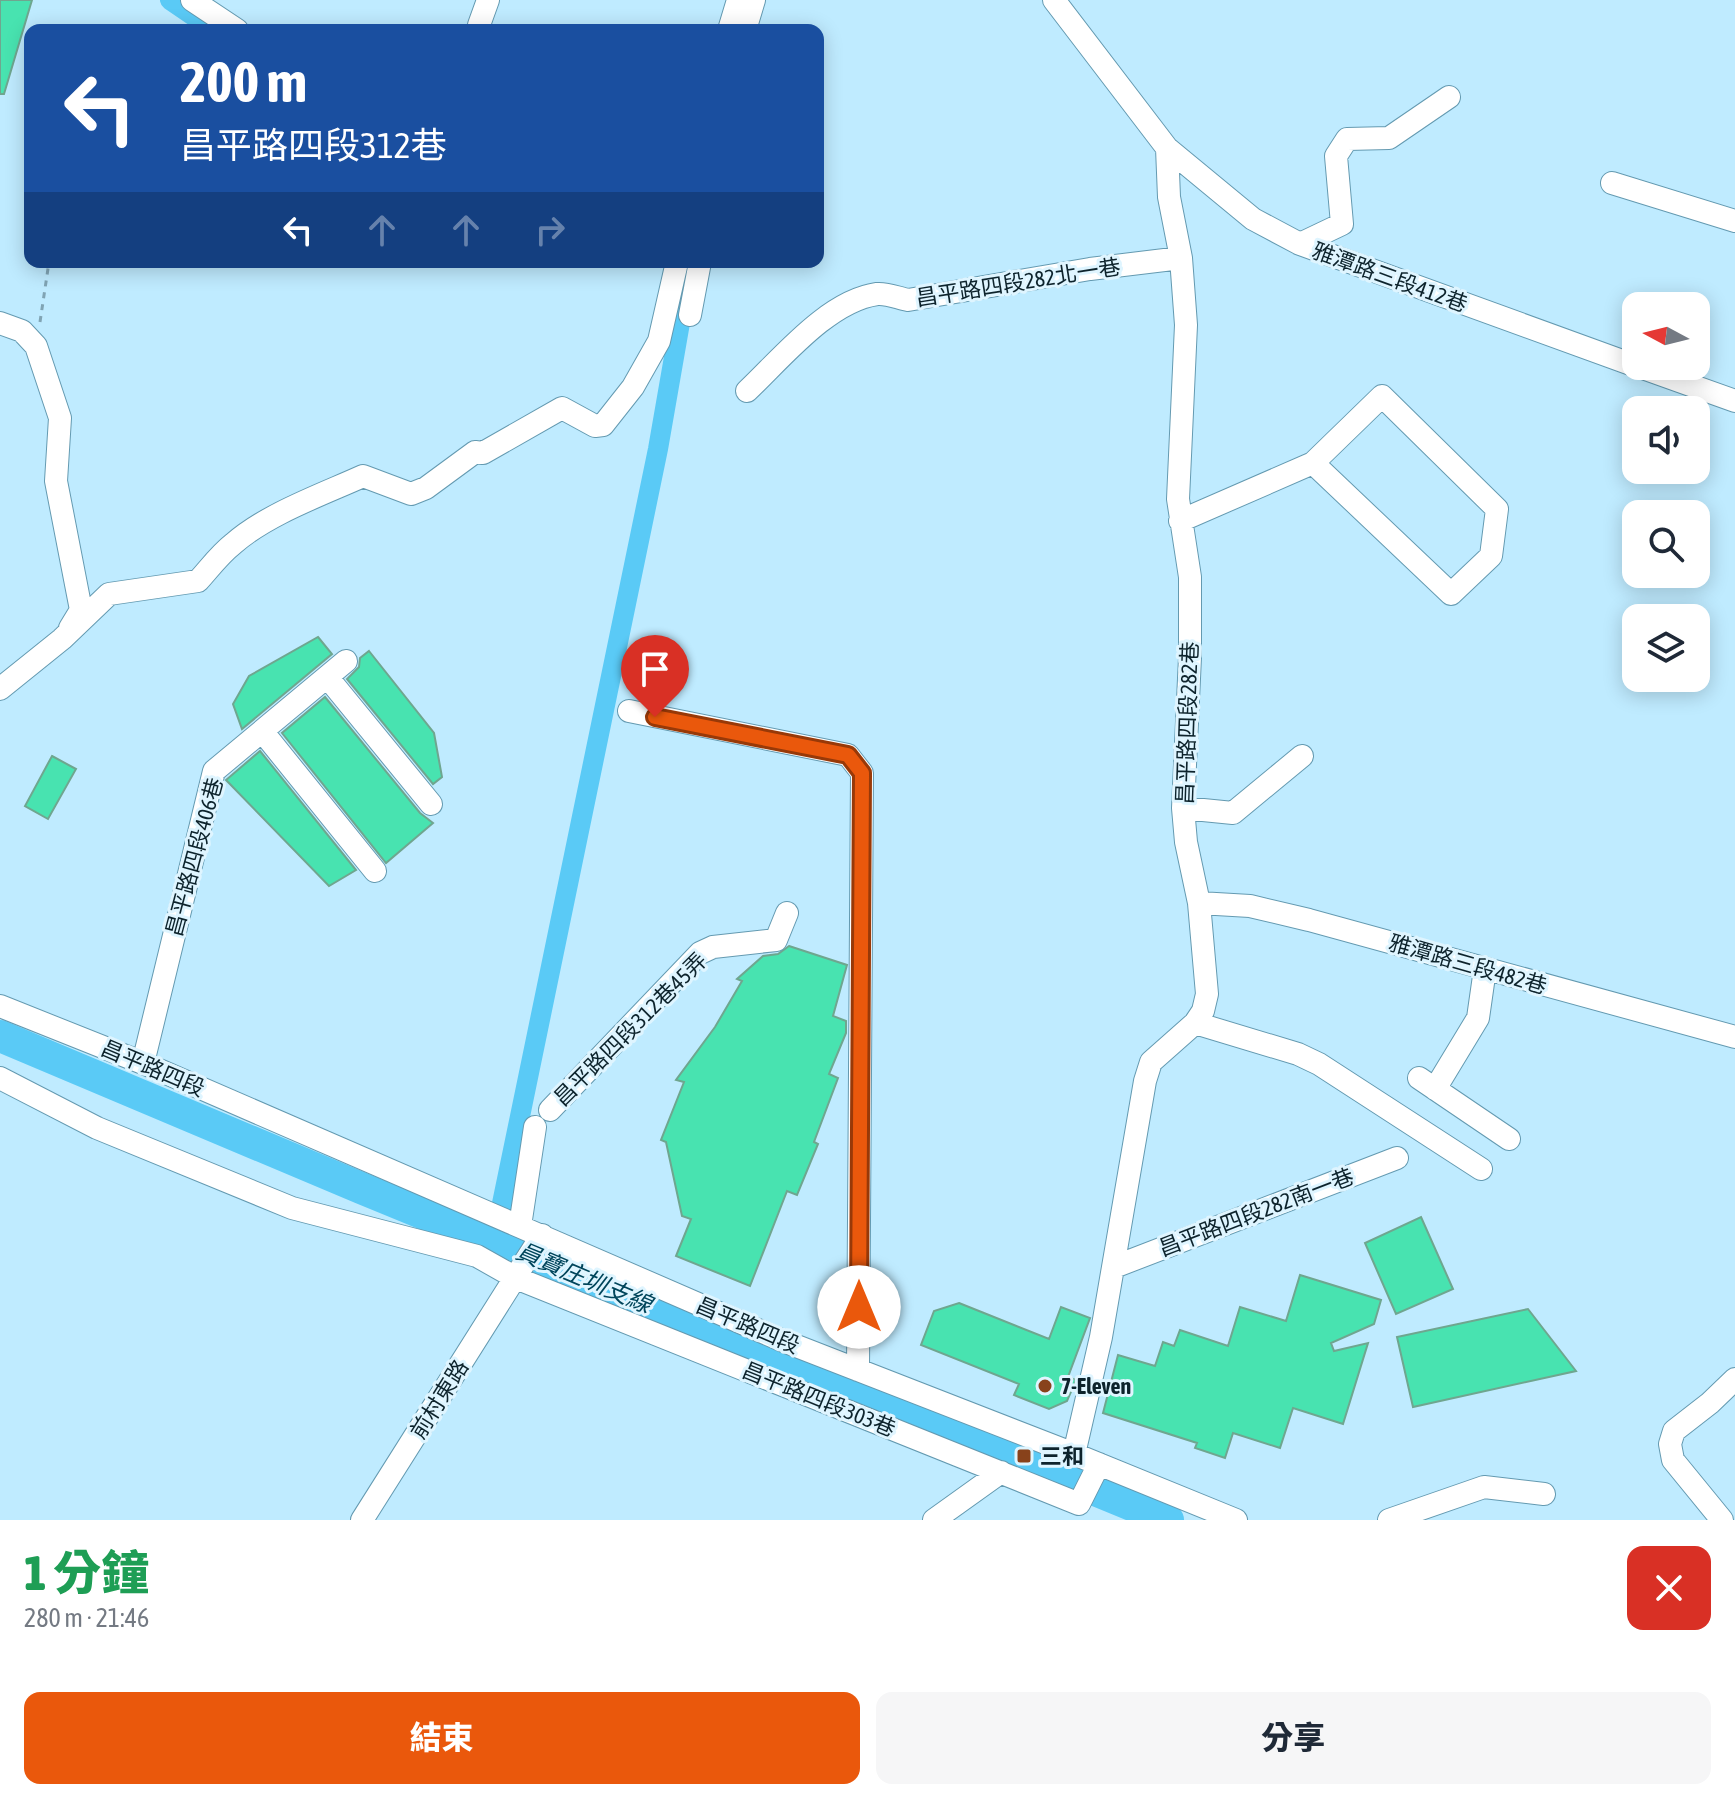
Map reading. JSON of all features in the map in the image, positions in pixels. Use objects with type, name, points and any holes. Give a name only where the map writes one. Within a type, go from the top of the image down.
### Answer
[{"type":"street","points":[[192,0],[228,24]]},
{"type":"street","points":[[479,24],[488,0]]},
{"type":"street","points":[[731,24],[738,0]]},
{"type":"street","points":[[747,24],[754,0]]},
{"type":"street","points":[[1054,0],[1167,148]]},
{"type":"street","points":[[1300,244],[1342,224],[1336,156],[1347,139],[1389,138],[1449,97]]},
{"type":"street","name":"雅潭路三段412巷","points":[[1167,148],[1253,219],[1300,244],[1622,361]]},
{"type":"street","name":"昌平路四段282巷","points":[[1167,148],[1169,197],[1181,258],[1186,325],[1178,499],[1190,577],[1190,657],[1183,808],[1186,842],[1199,903],[1207,994],[1203,1011],[1195,1023]]},
{"type":"street","points":[[1612,183],[1735,221]]},
{"type":"street","name":"昌平路四段282北一巷","points":[[747,391],[816,325],[850,300],[880,294],[908,300],[1090,269],[1181,258]]},
{"type":"street","points":[[0,689],[62,639],[109,594],[198,581],[235,541],[284,513],[363,476],[411,494],[426,488],[475,452],[483,453],[562,408],[595,426],[603,425],[633,387],[659,341],[675,268]]},
{"type":"street","points":[[690,315],[699,268]]},
{"type":"street","points":[[0,323],[22,331],[36,346],[60,418],[56,481],[81,610],[62,639]]},
{"type":"street","name":"雅潭路三段412巷","points":[[1676,380],[1735,401]]},
{"type":"street","points":[[1180,521],[1313,463],[1382,396],[1497,509],[1491,556],[1451,594],[1313,463]]},
{"type":"street","name":"昌平路四段406巷","points":[[143,1063],[214,771],[346,661]]},
{"type":"street","points":[[328,678],[431,804]]},
{"type":"street","points":[[629,711],[848,755],[862,773],[858,1370]]},
{"type":"street","points":[[262,731],[375,871]]},
{"type":"street","points":[[1183,808],[1233,813],[1302,756]]},
{"type":"street","name":"雅潭路三段482巷","points":[[1199,903],[1250,906],[1295,916],[1735,1037]]},
{"type":"street","name":"昌平路四段312巷45弄","points":[[550,1110],[700,953],[713,947],[776,940],[787,913]]},
{"type":"street","points":[[1485,969],[1478,1018],[1427,1083],[1509,1139]]},
{"type":"street","name":"昌平路四段","points":[[0,1006],[143,1063],[520,1226],[539,1240],[781,1340],[1236,1520]]},
{"type":"street","points":[[1074,1454],[1101,1337],[1145,1081],[1151,1062],[1195,1023],[1319,1064],[1481,1169]]},
{"type":"street","name":"昌平路四段303巷","points":[[0,1078],[97,1128],[292,1208],[477,1256],[516,1278],[1079,1504],[1099,1464]]},
{"type":"street","points":[[520,1226],[535,1127]]},
{"type":"street","name":"昌平路四段282南一巷","points":[[1114,1267],[1397,1158]]},
{"type":"street","name":"前村東路","points":[[362,1520],[539,1240]]},
{"type":"street","points":[[1722,1520],[1673,1460],[1670,1444],[1674,1431],[1735,1379]]},
{"type":"street","points":[[934,1520],[1001,1472]]},
{"type":"street","points":[[1389,1520],[1484,1487],[1544,1494]]},
{"type":"path","points":[[36,346],[48,268]]},
{"type":"building","points":[[0,0],[32,0],[4,94],[0,94]]},
{"type":"building","points":[[318,637],[332,654],[242,729],[233,704],[249,676]]},
{"type":"building","points":[[369,651],[434,733],[442,777],[433,784],[347,679],[359,667],[360,658]]},
{"type":"building","points":[[325,697],[420,813],[433,823],[386,863],[282,733]]},
{"type":"building","points":[[260,751],[356,870],[329,886],[226,780]]},
{"type":"building","points":[[52,756],[76,769],[48,819],[25,806]]},
{"type":"building","points":[[789,946],[847,965],[833,1016],[846,1021],[846,1033],[829,1074],[838,1078],[814,1142],[818,1144],[797,1195],[787,1191],[750,1286],[676,1256],[691,1219],[682,1216],[666,1142],[661,1140],[684,1082],[676,1080],[715,1027],[742,981],[737,979],[763,956],[778,954]]},
{"type":"building","points":[[1421,1217],[1453,1289],[1396,1314],[1365,1243]]},
{"type":"building","points":[[1300,1275],[1381,1300],[1374,1324],[1331,1343],[1334,1351],[1368,1343],[1343,1424],[1293,1408],[1280,1448],[1233,1433],[1225,1458],[1195,1448],[1197,1443],[1103,1413],[1118,1355],[1155,1366],[1163,1342],[1174,1346],[1180,1330],[1228,1346],[1240,1307],[1286,1321]]},
{"type":"building","points":[[959,1303],[1049,1339],[1061,1307],[1090,1318],[1068,1377],[1076,1380],[1067,1401],[1049,1409],[1014,1395],[1019,1384],[921,1345],[934,1311]]},
{"type":"building","points":[[1528,1309],[1576,1371],[1413,1407],[1397,1337]]},
{"type":"waterway","points":[[170,0],[205,24]]},
{"type":"waterway","points":[[494,1242],[658,449],[685,294]]},
{"type":"waterway","name":"員寶庄圳支線","points":[[0,1036],[1168,1520]]},
{"type":"place","name":"7-Eleven","points":[[1045,1386]]},
{"type":"place","name":"三和","points":[[1024,1456]]},
{"type":"route","points":[[655,717],[848,755],[862,773],[859,1307]]}]
